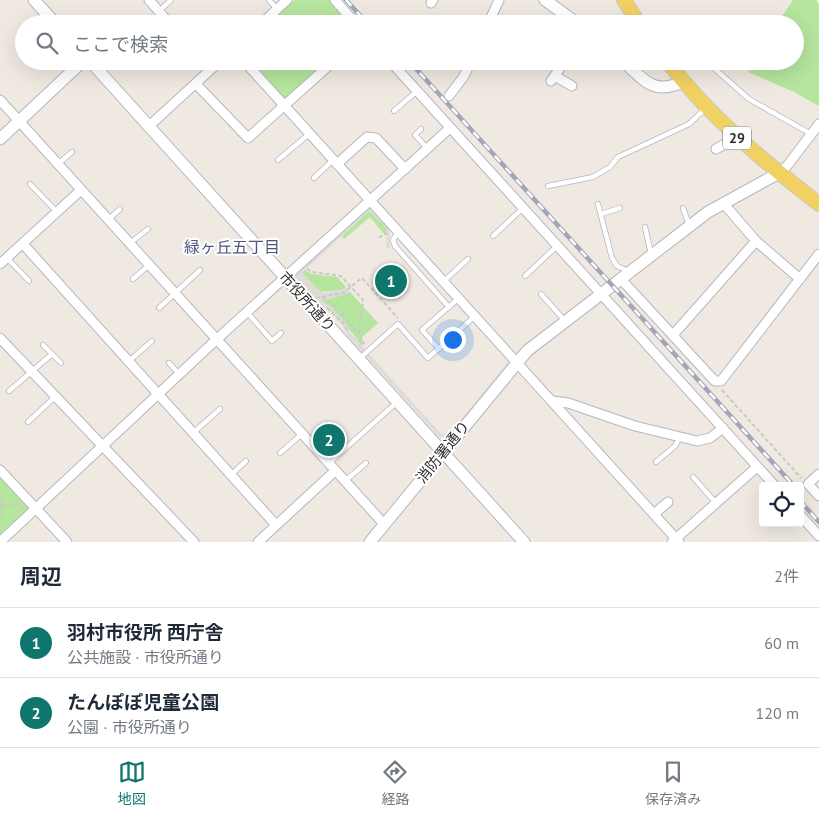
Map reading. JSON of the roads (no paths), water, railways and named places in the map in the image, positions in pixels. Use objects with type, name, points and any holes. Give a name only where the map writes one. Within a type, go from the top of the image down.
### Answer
[{"type":"main road","points":[[624,0],[633,15]]},
{"type":"main road","name":"29","points":[[674,70],[706,108],[736,138],[819,204]]},
{"type":"street","points":[[34,0],[48,15]]},
{"type":"street","points":[[149,0],[162,15]]},
{"type":"street","points":[[271,15],[287,0]]},
{"type":"street","points":[[335,0],[348,15]]},
{"type":"street","points":[[492,15],[499,0]]},
{"type":"street","points":[[545,0],[560,4],[570,15]]},
{"type":"street","points":[[0,139],[73,70]]},
{"type":"street","name":"市役所通り","points":[[98,70],[524,542]]},
{"type":"street","points":[[148,127],[211,70]]},
{"type":"street","points":[[252,70],[553,401],[676,541],[757,467]]},
{"type":"street","points":[[196,84],[248,138],[324,70]]},
{"type":"street","points":[[398,70],[771,482]]},
{"type":"street","points":[[448,96],[467,70]]},
{"type":"street","points":[[559,70],[553,79],[572,86]]},
{"type":"street","points":[[633,70],[648,84],[657,88],[668,88],[683,82]]},
{"type":"street","points":[[0,100],[384,524]]},
{"type":"street","points":[[779,173],[787,166],[819,124]]},
{"type":"street","points":[[0,542],[217,339],[285,278],[335,237],[370,200],[450,128]]},
{"type":"street","points":[[335,162],[367,137],[376,138],[405,169]]},
{"type":"street","points":[[716,149],[736,138]]},
{"type":"street","name":"消防署通り","points":[[370,542],[516,361],[689,225],[779,173]]},
{"type":"street","points":[[0,264],[81,190]]},
{"type":"street","points":[[724,204],[756,241],[800,279]]},
{"type":"street","points":[[673,335],[756,241]]},
{"type":"street","points":[[23,244],[276,525]]},
{"type":"street","points":[[625,275],[673,335],[715,381],[724,377],[819,254]]},
{"type":"street","points":[[0,338],[190,541]]},
{"type":"street","points":[[553,401],[568,403],[635,426],[680,438],[704,441],[723,428]]},
{"type":"street","points":[[0,470],[33,511],[67,542]]},
{"type":"street","points":[[258,542],[335,472]]},
{"type":"street","points":[[819,474],[808,484],[819,496]]},
{"type":"street","points":[[654,514],[668,502]]},
{"type":"street","points":[[804,519],[819,536]]},
{"type":"lane","points":[[159,11],[171,0]]},
{"type":"lane","points":[[269,0],[277,9]]},
{"type":"lane","points":[[716,70],[749,99],[811,134]]},
{"type":"lane","points":[[394,111],[417,91]]},
{"type":"lane","points":[[548,186],[593,177],[610,167],[618,157],[688,124],[706,108]]},
{"type":"lane","points":[[421,129],[415,135],[427,148]]},
{"type":"lane","points":[[278,160],[309,134]]},
{"type":"lane","points":[[58,164],[72,152]]},
{"type":"lane","points":[[314,178],[335,162]]},
{"type":"lane","points":[[30,184],[57,212]]},
{"type":"lane","points":[[598,204],[612,258],[625,275]]},
{"type":"lane","points":[[493,236],[523,208]]},
{"type":"lane","points":[[601,214],[620,208]]},
{"type":"lane","points":[[683,208],[689,225]]},
{"type":"lane","points":[[109,219],[120,209]]},
{"type":"lane","points":[[645,227],[651,254]]},
{"type":"lane","points":[[130,243],[148,229]]},
{"type":"lane","points":[[399,231],[393,240],[395,246],[449,307]]},
{"type":"lane","points":[[525,276],[557,246]]},
{"type":"lane","points":[[7,258],[29,281]]},
{"type":"lane","points":[[444,281],[468,259]]},
{"type":"lane","points":[[133,280],[149,264]]},
{"type":"lane","points":[[159,308],[200,270]]},
{"type":"lane","points":[[541,294],[565,321]]},
{"type":"lane","points":[[439,349],[422,330],[459,298]]},
{"type":"lane","points":[[247,312],[272,341],[281,333]]},
{"type":"lane","points":[[359,359],[398,324],[428,358],[476,316]]},
{"type":"lane","points":[[129,361],[152,341]]},
{"type":"lane","points":[[43,345],[61,363]]},
{"type":"lane","points":[[9,391],[52,354]]},
{"type":"lane","points":[[169,363],[180,375]]},
{"type":"lane","points":[[28,422],[56,396]]},
{"type":"lane","points":[[328,464],[397,401]]},
{"type":"lane","points":[[193,433],[220,409]]},
{"type":"lane","points":[[211,417],[216,423]]},
{"type":"lane","points":[[280,453],[302,434]]},
{"type":"lane","points":[[656,462],[675,446],[680,438]]},
{"type":"lane","points":[[231,475],[246,461]]},
{"type":"lane","points":[[344,482],[366,463]]},
{"type":"lane","points":[[693,476],[716,503]]},
{"type":"railway","points":[[346,0],[360,15]]},
{"type":"railway","points":[[417,70],[790,482]]},
{"type":"railway","points":[[804,505],[819,522]]},
{"type":"place","name":"羽村市役所 西庁舎","points":[[391,281]]},
{"type":"place","name":"たんぽぽ児童公園","points":[[329,440]]},
{"type":"district","name":"緑ヶ丘五丁目","points":[[232,247]]}]
